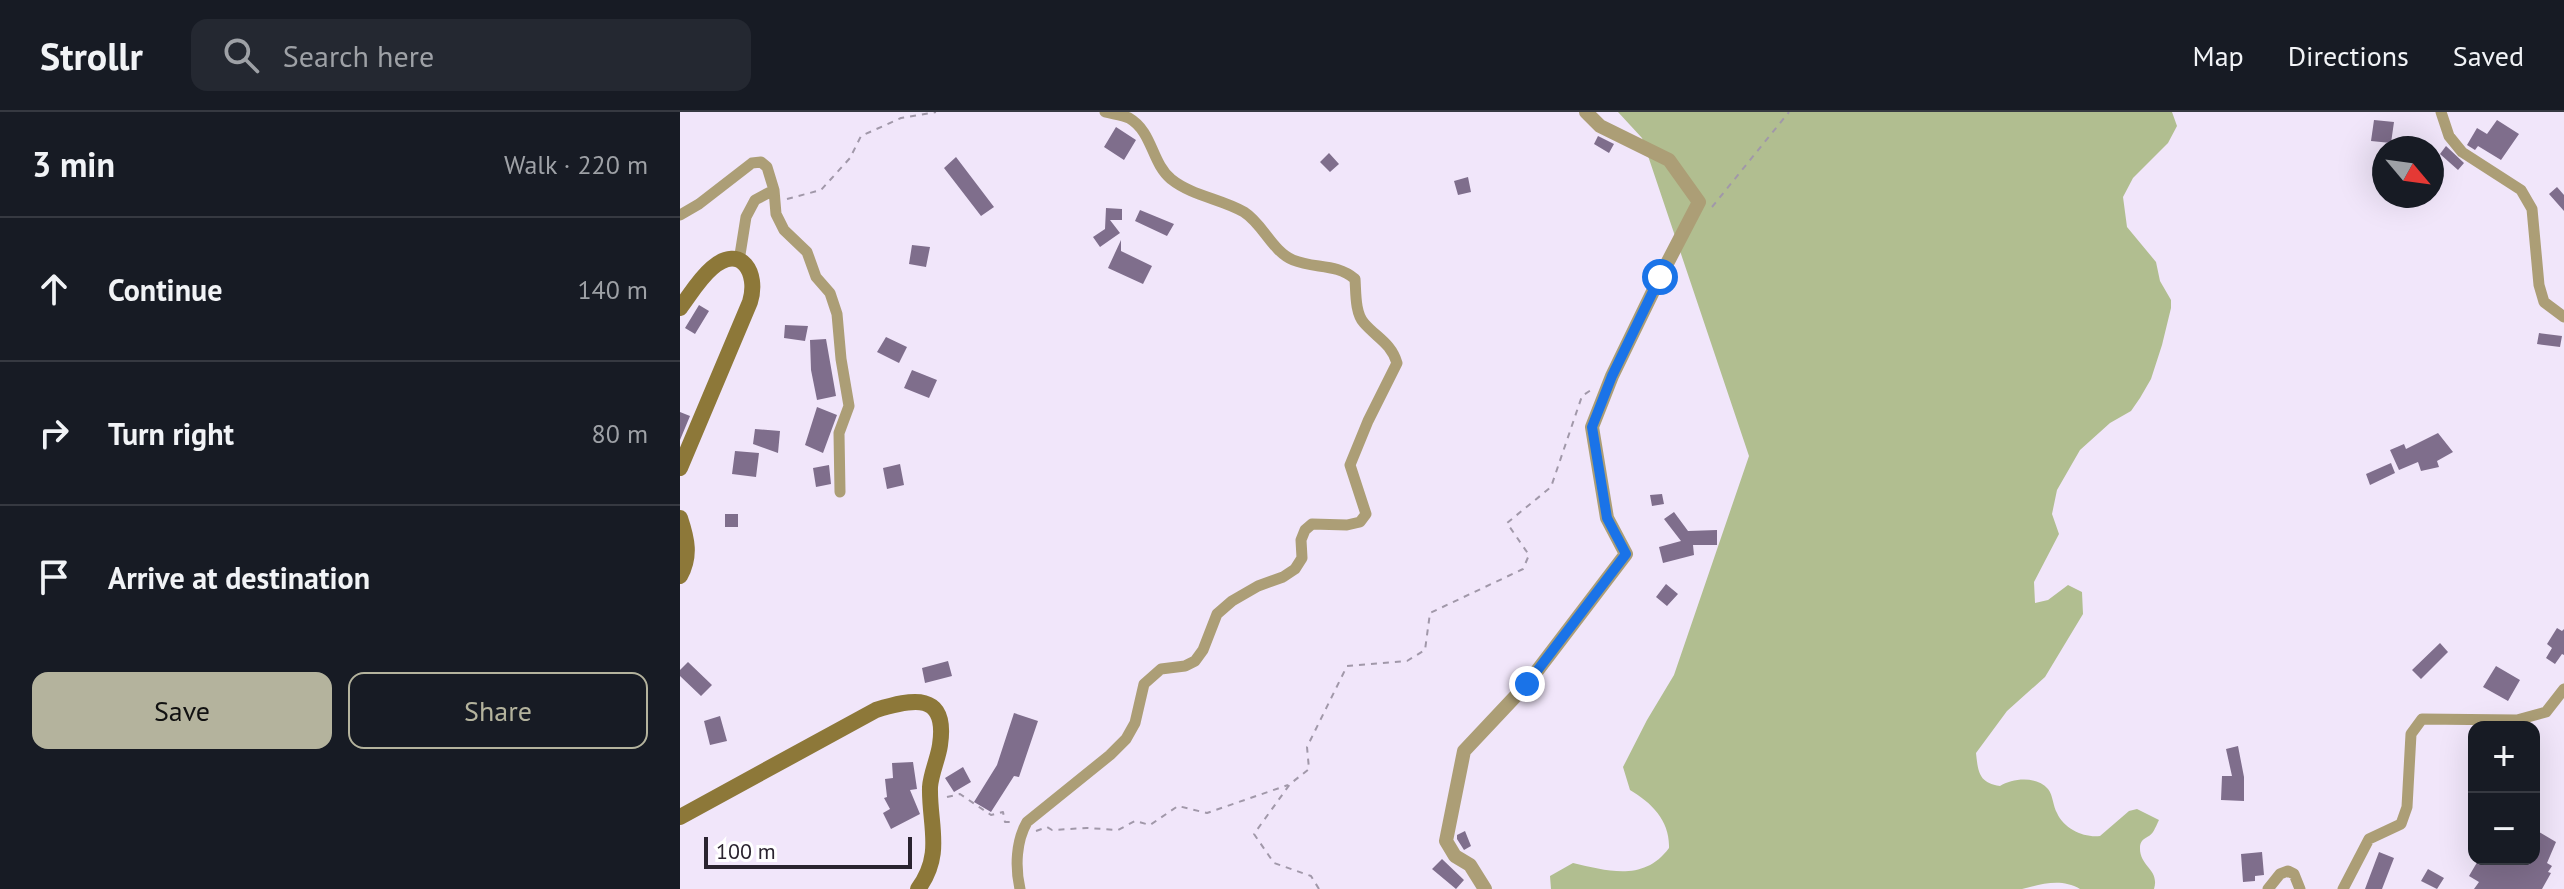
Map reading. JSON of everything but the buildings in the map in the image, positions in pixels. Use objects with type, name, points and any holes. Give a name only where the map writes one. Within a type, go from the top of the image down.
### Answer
[{"type":"main road","points":[[680,308],[711,269],[728,260],[739,261],[751,272],[754,289],[680,468]]},
{"type":"main road","points":[[680,518],[688,552],[680,576]]},
{"type":"main road","points":[[680,817],[876,710],[911,700],[923,701],[937,714],[941,725],[940,745],[930,784],[934,846],[921,888]]},
{"type":"street","points":[[1020,889],[1017,864],[1020,834],[1027,822],[1126,739],[1135,723],[1144,684],[1161,669],[1185,666],[1195,661],[1203,650],[1217,614],[1245,593],[1295,569],[1302,558],[1301,540],[1312,524],[1347,525],[1360,522],[1366,514],[1350,465],[1397,363],[1394,351],[1362,322],[1355,279],[1346,271],[1290,259],[1257,222],[1243,212],[1171,179],[1157,163],[1143,130],[1128,118],[1105,112]]},
{"type":"street","points":[[1485,889],[1470,865],[1455,856],[1446,841],[1464,751],[1527,684],[1626,554],[1607,518],[1592,427],[1612,376],[1699,202],[1669,160],[1600,126],[1586,112]]},
{"type":"street","points":[[2441,112],[2449,136],[2462,152],[2521,190],[2532,209],[2539,285],[2544,302],[2564,317]]},
{"type":"street","points":[[680,215],[752,163],[761,162],[767,167],[774,190],[776,214],[784,230],[807,252],[816,277],[830,293],[837,314],[849,406],[839,433],[840,492]]},
{"type":"street","points":[[739,261],[746,217],[755,200],[774,190]]},
{"type":"street","points":[[2343,889],[2369,839],[2401,824],[2407,807],[2411,734],[2422,719],[2517,720],[2546,712],[2564,689]]},
{"type":"street","points":[[2268,889],[2280,874],[2288,871],[2294,874],[2300,889]]},
{"type":"path","points":[[774,190],[784,200],[821,190],[850,158],[861,136],[901,118],[936,112]]},
{"type":"path","points":[[1708,212],[1789,112]]},
{"type":"path","points":[[1319,889],[1311,876],[1274,863],[1254,834],[1290,784],[1309,769],[1307,747],[1347,666],[1407,661],[1425,650],[1430,613],[1523,569],[1529,555],[1507,523],[1551,487],[1582,396],[1612,376]]},
{"type":"path","points":[[931,801],[960,794],[991,815],[1003,812],[1005,822],[1027,822],[1037,832],[1047,827],[1052,830],[1118,830],[1135,821],[1150,825],[1178,806],[1207,813],[1290,784]]},
{"type":"green space","points":[[1618,112],[2172,112],[2177,126],[2168,143],[2133,178],[2123,197],[2127,227],[2156,262],[2160,281],[2171,300],[2162,345],[2151,379],[2131,411],[2110,423],[2080,450],[2057,490],[2052,514],[2059,534],[2034,582],[2035,603],[2048,600],[2068,585],[2082,592],[2083,614],[2045,677],[2007,711],[1976,753],[1979,771],[1984,779],[2000,786],[2011,781],[2038,782],[2050,791],[2060,819],[2081,834],[2100,836],[2129,811],[2137,809],[2159,820],[2140,847],[2154,877],[2154,889],[2080,889],[2059,883],[2022,889],[1551,889],[1550,876],[1573,863],[1612,871],[1637,870],[1659,859],[1669,848],[1663,821],[1646,801],[1630,790],[1623,767],[1674,675],[1749,456],[1642,138]]},
{"type":"route","points":[[1527,684],[1626,554],[1607,518],[1592,427],[1612,376],[1660,277]]}]
